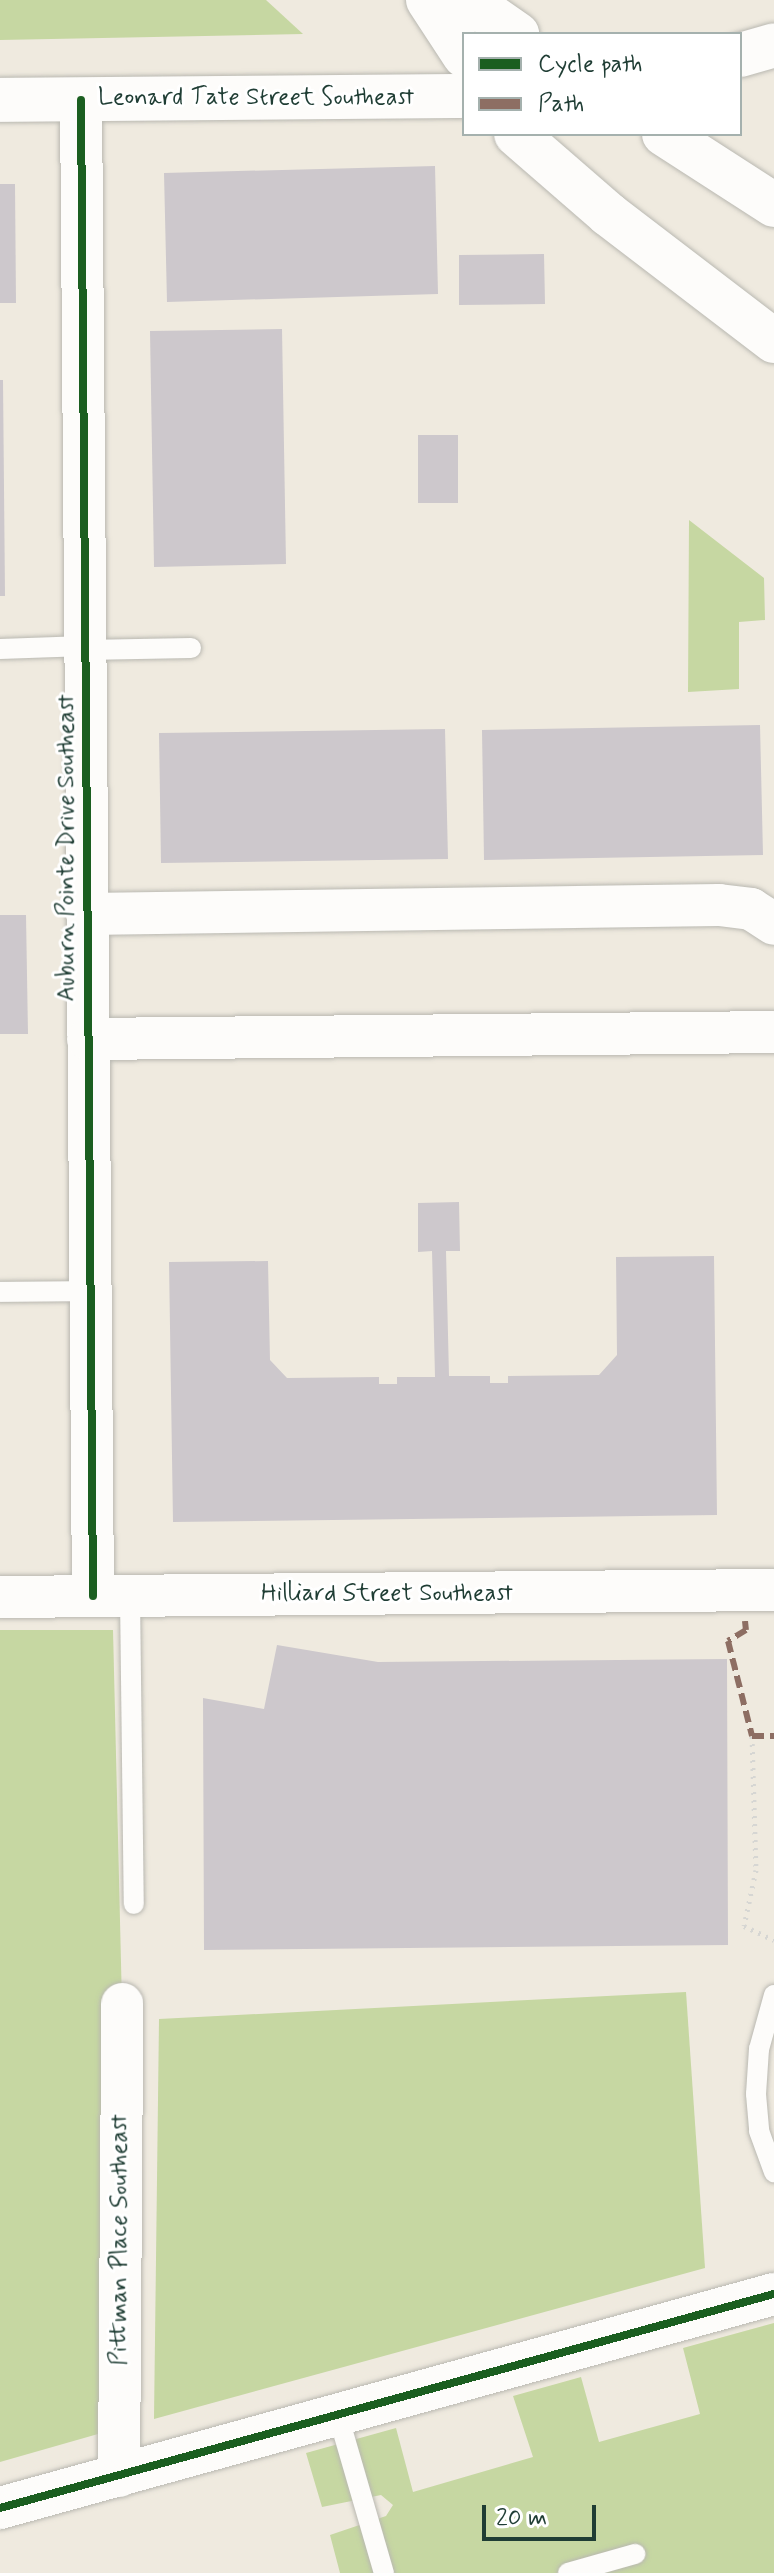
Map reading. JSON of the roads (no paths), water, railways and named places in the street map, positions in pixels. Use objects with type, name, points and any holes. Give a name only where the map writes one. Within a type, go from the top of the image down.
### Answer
[{"type":"main road","points":[[742,54],[774,45]]},
{"type":"main road","name":"Leonard Tate Street Southeast","points":[[0,100],[462,96]]},
{"type":"main road","points":[[674,140],[774,205]]},
{"type":"main road","points":[[527,145],[774,341]]},
{"type":"street","name":"Auburn Pointe Drive Southeast","points":[[81,100],[90,1291],[112,1596]]},
{"type":"street","points":[[87,914],[719,905],[751,909],[774,924]]},
{"type":"street","points":[[88,1039],[774,1032]]},
{"type":"street","name":"Hilliard Street Southeast","points":[[0,1597],[774,1590]]},
{"type":"street","name":"Pittman Place Southeast","points":[[119,2476],[122,2004]]},
{"type":"street","points":[[0,2508],[774,2294]]},
{"type":"lane","points":[[0,649],[191,648]]},
{"type":"lane","points":[[0,1292],[90,1291]]},
{"type":"lane","points":[[112,1596],[134,1904]]},
{"type":"lane","points":[[774,1995],[759,2049],[756,2094],[759,2131],[774,2172]]},
{"type":"lane","points":[[338,2415],[384,2573]]},
{"type":"lane","points":[[568,2573],[635,2554]]}]
